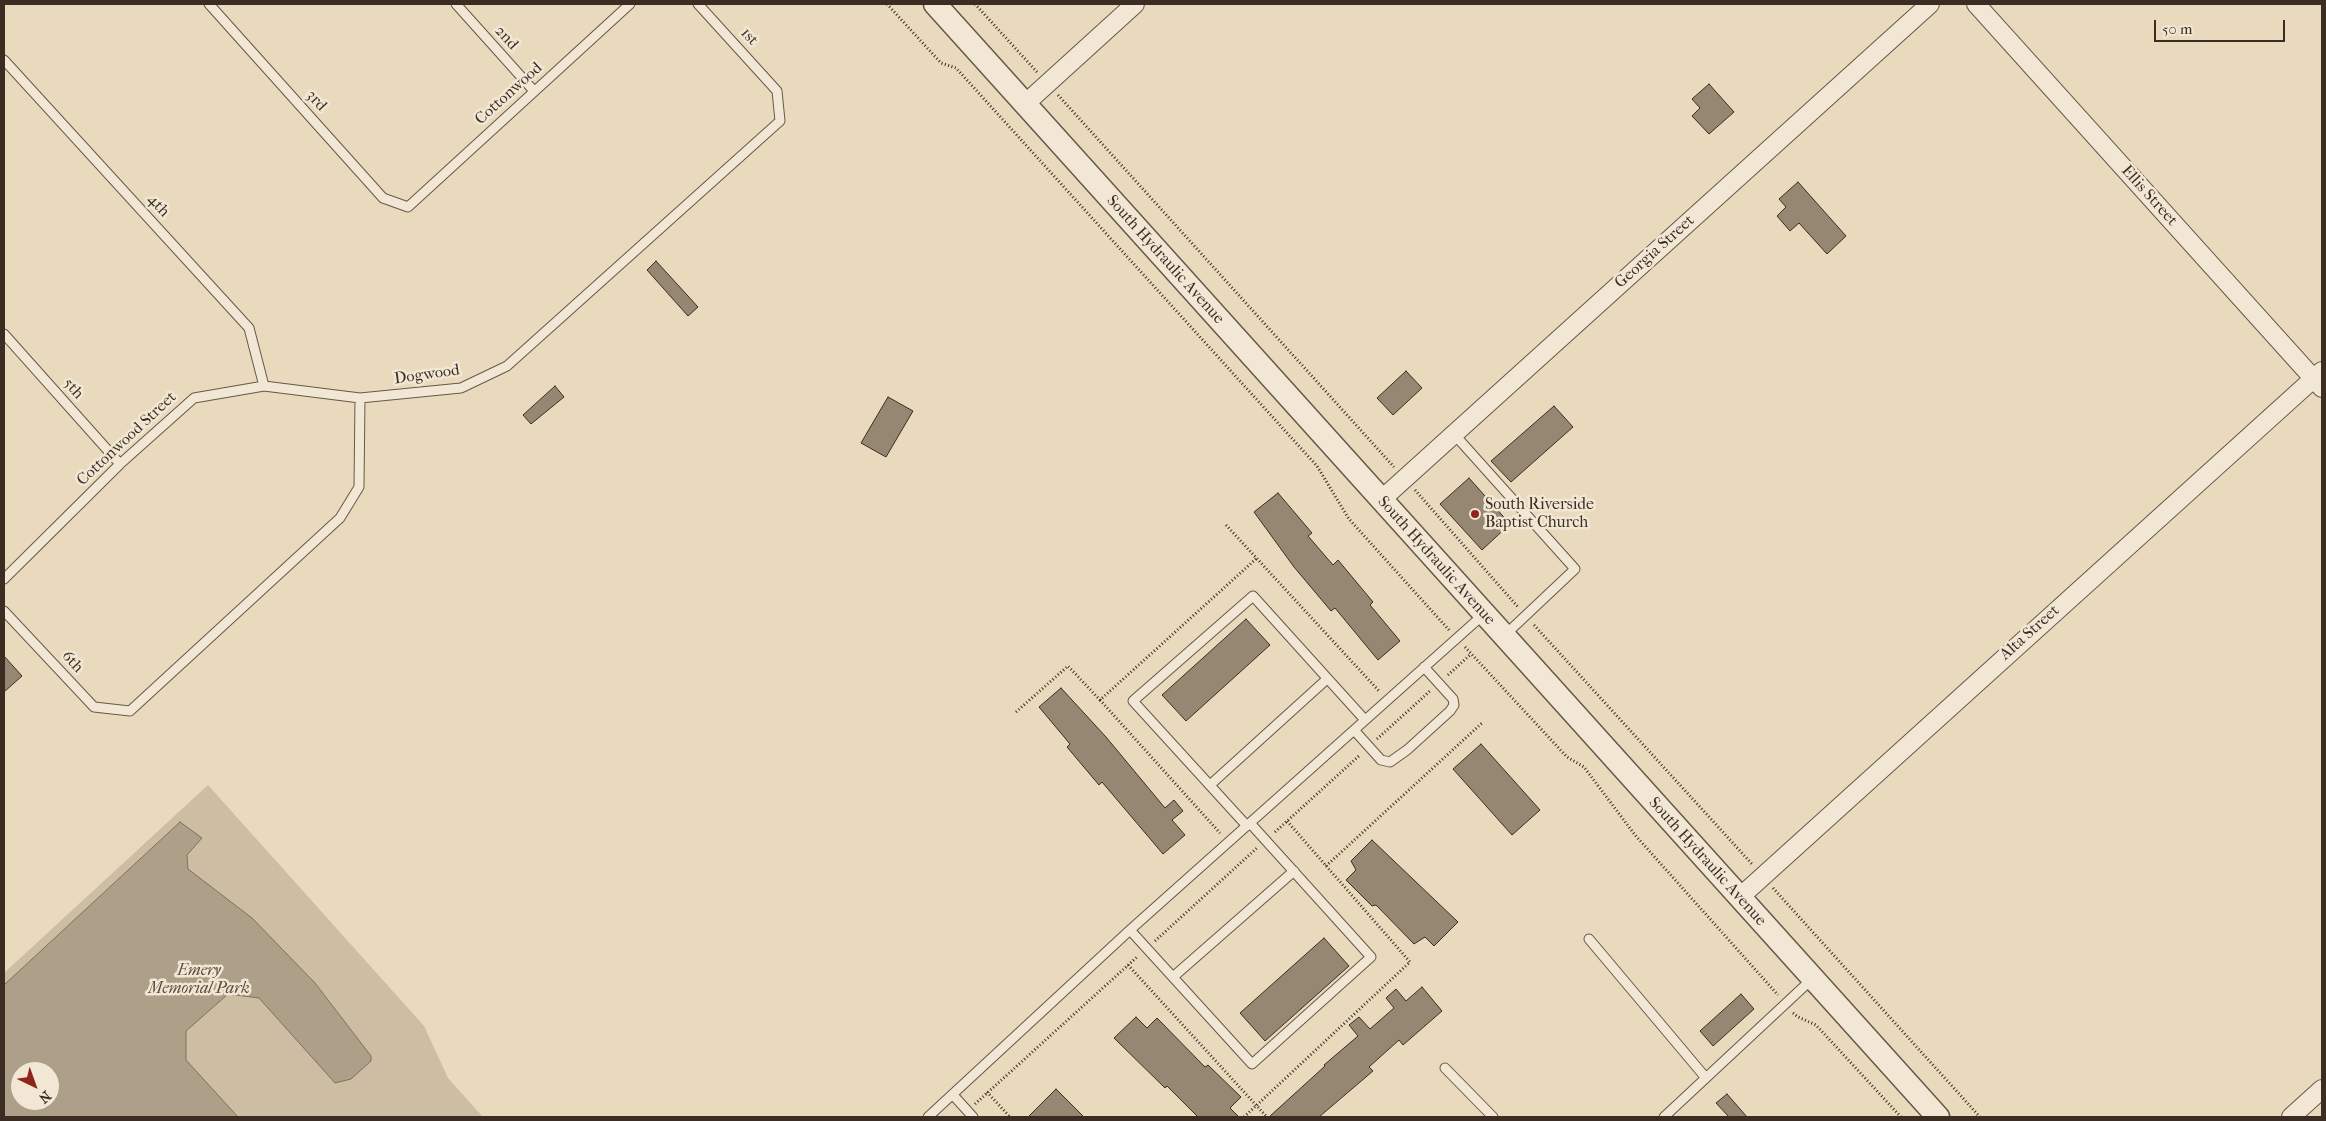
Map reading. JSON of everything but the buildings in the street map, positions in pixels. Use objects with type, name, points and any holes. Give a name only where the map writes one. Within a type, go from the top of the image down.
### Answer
[{"type":"street","name":"South Hydraulic Avenue","points":[[935,4],[1938,1117]]},
{"type":"street","points":[[1025,104],[1135,4]]},
{"type":"street","name":"Georgia Street","points":[[1381,500],[1930,4]]},
{"type":"street","name":"Ellis Street","points":[[1976,4],[2319,379]]},
{"type":"street","name":"Alta Street","points":[[1740,897],[2319,379]]},
{"type":"street","points":[[2290,1117],[2322,1089]]},
{"type":"lane","name":"3rd","points":[[209,4],[383,198],[408,207]]},
{"type":"lane","name":"2nd","points":[[456,4],[534,91]]},
{"type":"lane","name":"Cottonwood","points":[[408,207],[630,4]]},
{"type":"lane","name":"1st","points":[[698,4],[777,91]]},
{"type":"lane","name":"4th","points":[[4,60],[250,328],[264,386]]},
{"type":"lane","name":"Dogwood","points":[[360,398],[461,388],[507,366],[780,121],[777,91]]},
{"type":"lane","name":"5th","points":[[4,334],[120,464]]},
{"type":"lane","name":"Cottonwood Street","points":[[4,579],[120,464],[194,398],[264,386],[360,398]]},
{"type":"lane","name":"6th","points":[[4,610],[94,707],[130,711],[340,518],[359,486],[360,398]]},
{"type":"lane","points":[[1454,434],[1575,569],[1504,636]]},
{"type":"lane","points":[[1130,930],[1252,1064],[1370,957],[1266,840],[1210,785],[1133,701],[1253,596],[1365,720]]},
{"type":"lane","points":[[928,1117],[1130,930],[1484,614]]},
{"type":"lane","points":[[1354,730],[1381,760],[1390,762],[1398,758],[1443,718],[1454,705],[1452,699],[1424,667]]},
{"type":"lane","points":[[1210,785],[1327,679]]},
{"type":"lane","points":[[1173,977],[1294,872]]},
{"type":"lane","points":[[1589,940],[1706,1078]]},
{"type":"lane","points":[[1664,1117],[1813,979]]},
{"type":"lane","points":[[1445,1068],[1493,1117]]},
{"type":"lane","points":[[953,1095],[970,1114]]},
{"type":"path","points":[[887,4],[941,64],[956,68],[1317,466],[1349,519],[1567,757],[1584,767],[1635,835],[1786,1004],[1798,1017],[1816,1025],[1901,1117]]},
{"type":"path","points":[[975,4],[1980,1117]]},
{"type":"path","points":[[1226,525],[1381,693]]},
{"type":"path","points":[[1100,700],[1257,558]]},
{"type":"path","points":[[970,1114],[987,1092],[1471,654]]},
{"type":"path","points":[[1016,712],[1068,666],[1222,835]]},
{"type":"path","points":[[1326,866],[1482,723]]},
{"type":"path","points":[[1128,965],[1267,1117]]},
{"type":"path","points":[[987,1092],[1010,1117]]},
{"type":"green space","name":"Emery Memorial Park","points":[[208,785],[424,1026],[448,1078],[483,1117],[4,1117],[4,973]]},
{"type":"shaded area","points":[[180,822],[202,838],[187,855],[188,869],[252,918],[315,983],[371,1056],[371,1061],[351,1079],[335,1083],[259,998],[228,994],[186,1031],[186,1060],[238,1117],[4,1117],[4,985]]},
{"type":"place","name":"South Riverside Baptist Church","points":[[1475,514]]}]
